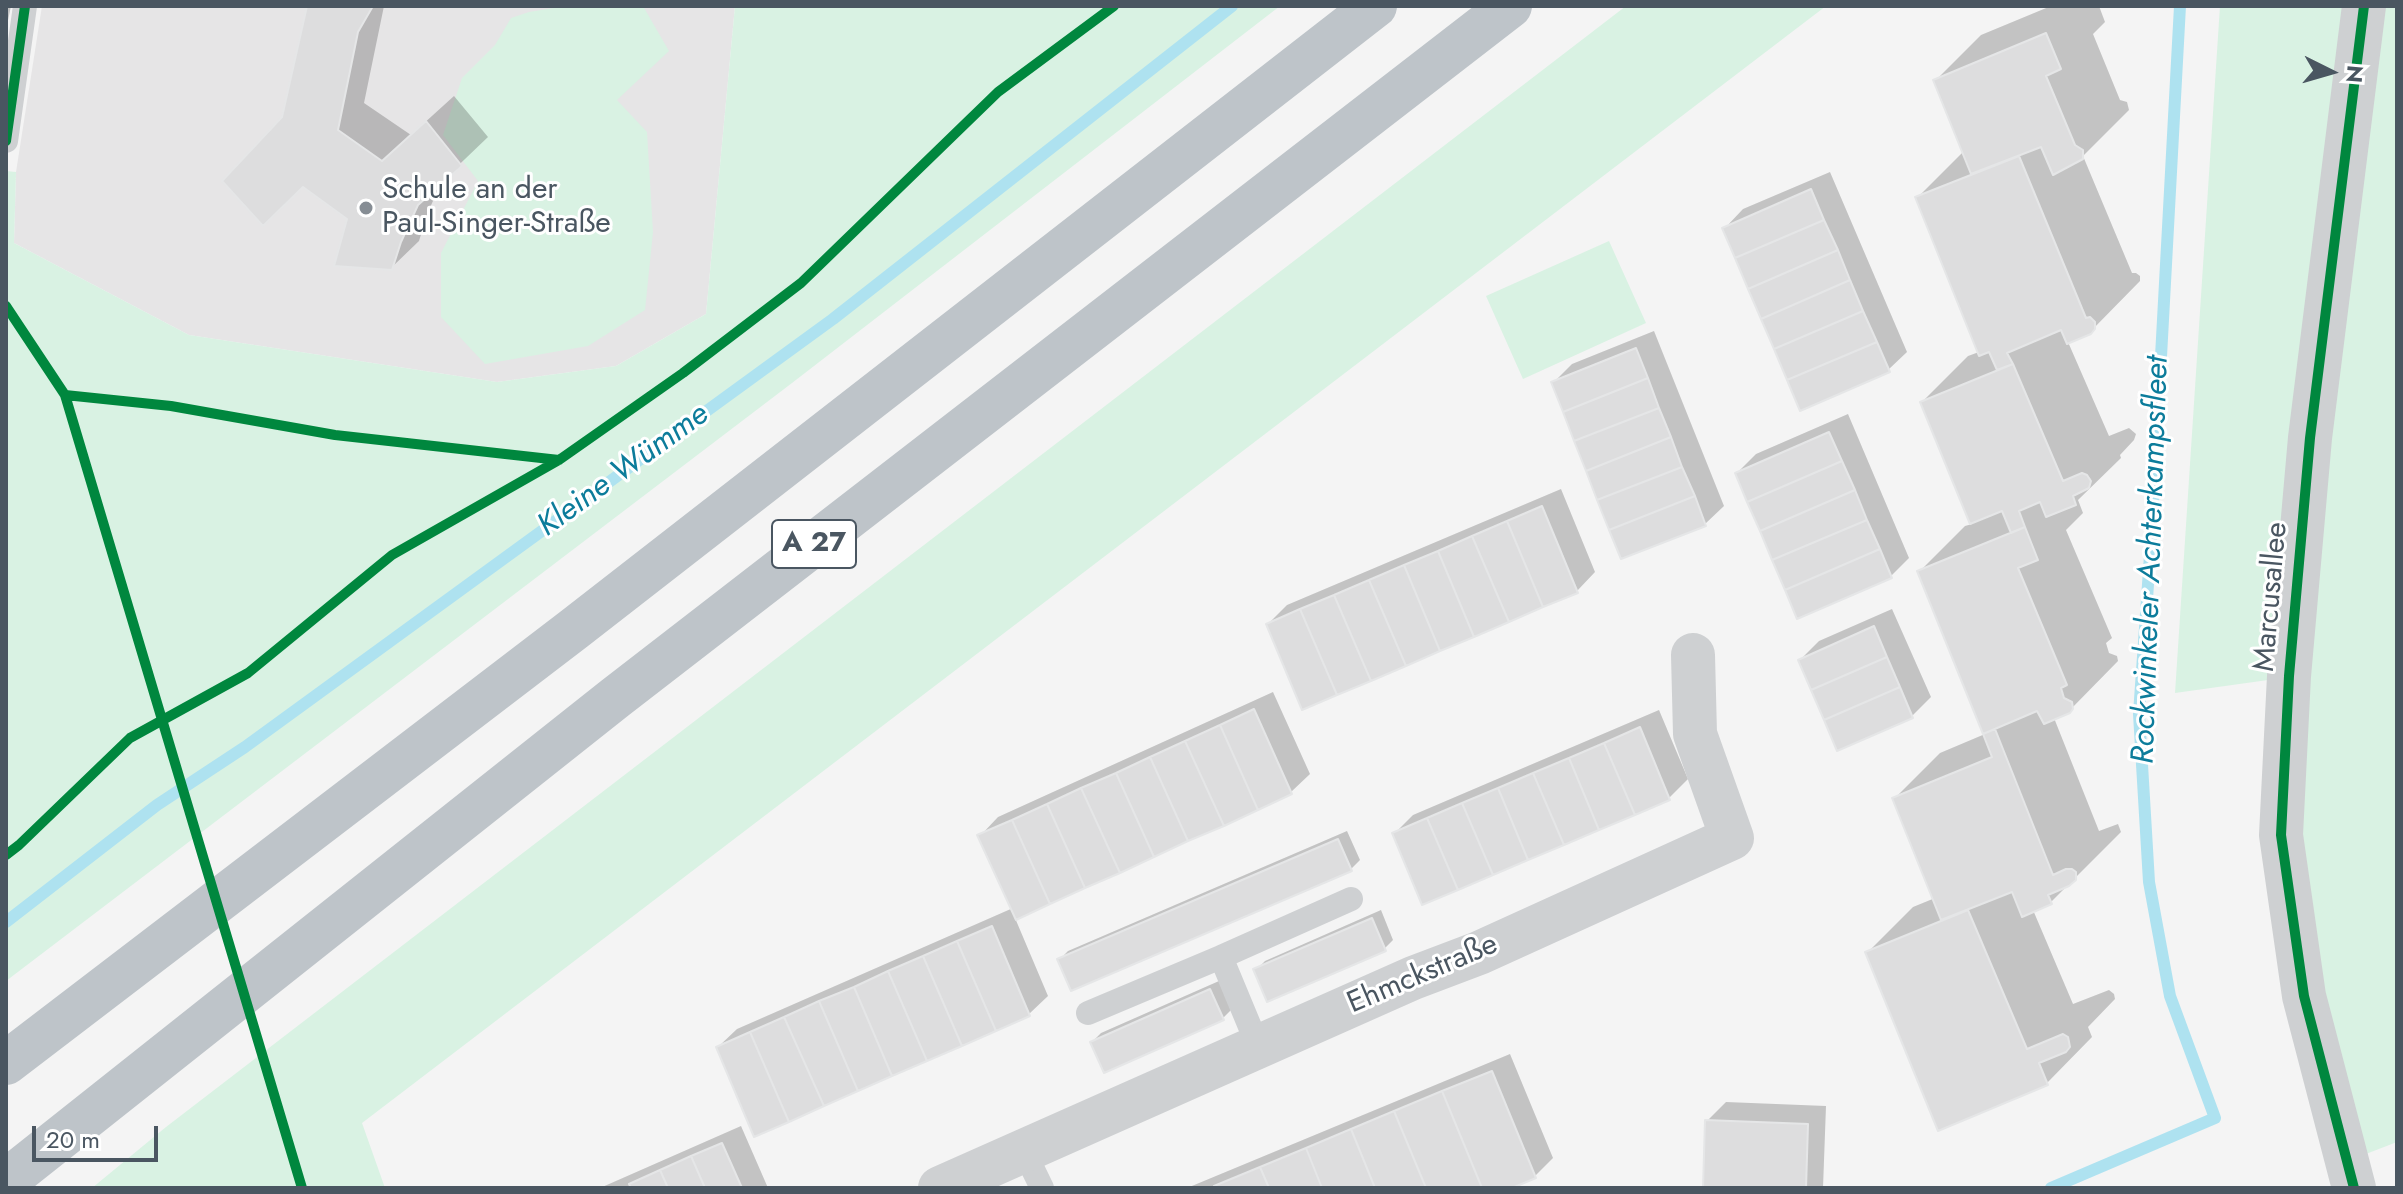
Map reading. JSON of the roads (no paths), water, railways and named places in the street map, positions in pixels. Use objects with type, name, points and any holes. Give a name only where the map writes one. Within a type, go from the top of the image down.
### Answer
[{"type":"highway","name":"A 27","points":[[6,1063],[574,629],[1375,6]]},
{"type":"highway","name":"A 27","points":[[6,1181],[615,698],[1510,6]]},
{"type":"street","name":"Marcusallee","points":[[2354,1188],[2304,996],[2281,835],[2289,676],[2310,438],[2364,6]]},
{"type":"street","name":"Ehmckstraße","points":[[940,1188],[1033,1170],[1258,1046],[1413,978],[1479,953],[1732,838],[1695,734],[1693,655]]},
{"type":"lane","points":[[6,141],[25,6]]},
{"type":"lane","points":[[1088,1013],[1351,899]]},
{"type":"lane","points":[[1221,957],[1258,1046]]},
{"type":"waterway","name":"Kleine Wümme","points":[[6,922],[157,805],[245,747],[833,319],[1232,6]]},
{"type":"waterway","name":"Rockwinkeler Achterkampsfleet","points":[[2051,1188],[2215,1118],[2170,996],[2149,882],[2139,714],[2180,6]]},
{"type":"place","name":"Schule an der Paul-Singer-Straße","points":[[366,208]]}]
